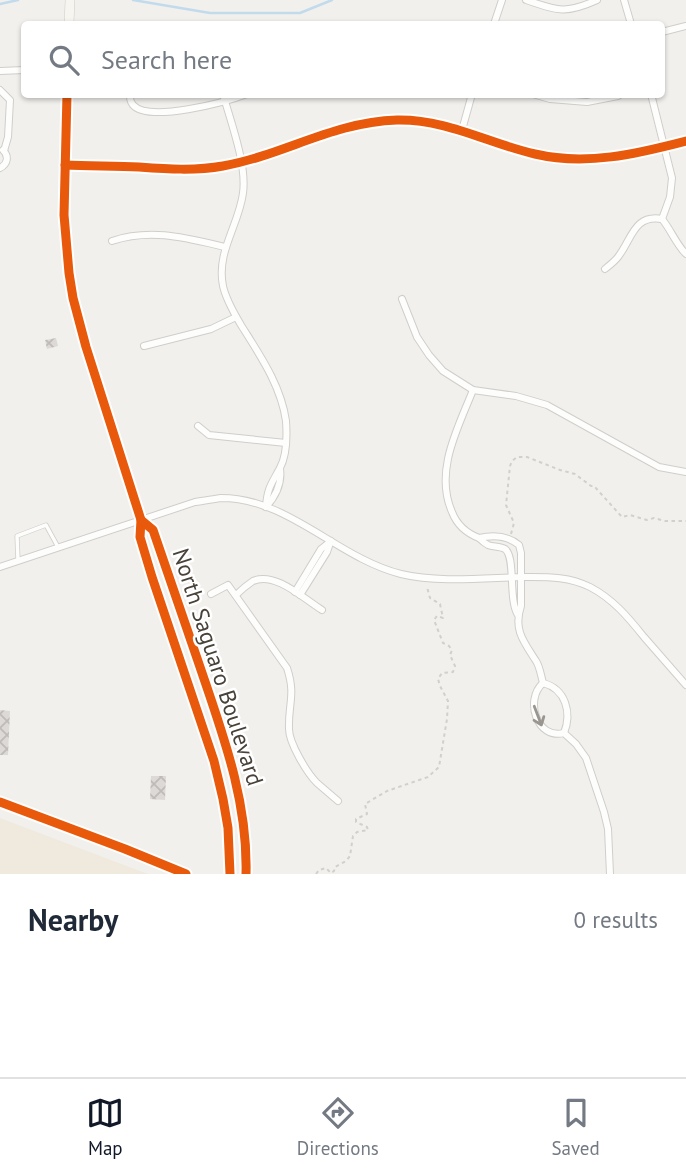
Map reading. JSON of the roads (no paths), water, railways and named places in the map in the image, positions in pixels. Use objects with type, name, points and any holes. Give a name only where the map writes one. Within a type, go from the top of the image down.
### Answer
[{"type":"main road","points":[[69,21],[70,2]]},
{"type":"main road","name":"North Saguaro Boulevard","points":[[67,98],[64,215],[73,298],[141,520],[140,537],[148,564],[214,761],[228,828],[230,874]]},
{"type":"main road","name":"North Saguaro Boulevard","points":[[141,520],[153,530],[233,767],[244,825],[246,874]]},
{"type":"street","points":[[495,21],[502,0]]},
{"type":"street","points":[[526,0],[568,10],[597,0]]},
{"type":"street","points":[[624,0],[630,21]]},
{"type":"street","points":[[665,32],[686,26]]},
{"type":"street","points":[[0,71],[21,69]]},
{"type":"street","points":[[0,90],[10,100],[8,137],[2,150],[7,160],[0,168]]},
{"type":"street","points":[[130,98],[134,106],[146,111],[191,110],[224,98],[242,162],[244,189],[225,247],[223,287],[236,317],[270,374],[283,405],[286,423],[281,477],[275,498],[266,507]]},
{"type":"street","points":[[463,130],[471,98]]},
{"type":"street","points":[[551,98],[587,102],[608,98]]},
{"type":"street","points":[[652,98],[672,178],[670,197],[662,219]]},
{"type":"street","points":[[65,165],[195,169],[242,162],[354,125],[384,121],[410,120],[441,124],[519,150],[564,158],[615,157],[686,141]]},
{"type":"street","points":[[605,269],[618,258],[642,221],[653,217],[662,219],[686,254]]},
{"type":"street","points":[[112,242],[129,236],[154,235],[186,238],[225,247]]},
{"type":"street","points":[[402,299],[417,337],[429,355],[443,371],[473,390],[516,396],[547,405],[659,467],[686,472]]},
{"type":"street","points":[[144,346],[211,329],[236,317]]},
{"type":"street","points":[[473,390],[445,468],[448,503],[455,521],[465,531],[487,545],[506,550],[516,577]]},
{"type":"street","points":[[198,426],[209,435],[286,443]]},
{"type":"street","points":[[0,566],[185,505],[220,498],[248,502],[282,513],[377,566],[404,575],[456,578],[545,576],[567,578],[591,587],[615,603],[686,685]]},
{"type":"street","points":[[479,538],[489,536],[511,539],[519,545],[521,553],[513,608],[518,615],[523,643],[537,663],[543,683]]},
{"type":"street","points":[[506,550],[511,539]]},
{"type":"street","points":[[298,594],[321,549],[331,541]]},
{"type":"street","points":[[236,595],[253,582],[271,579],[322,610]]},
{"type":"street","points":[[211,594],[228,585],[286,668],[292,696],[288,732],[291,744],[314,780],[338,801]]},
{"type":"street","points":[[543,683],[534,695],[534,710],[538,721],[552,734],[565,733]]},
{"type":"street","points":[[543,683],[558,691],[566,705],[568,719],[565,733]]},
{"type":"street","points":[[565,733],[583,753],[607,821],[610,874]]},
{"type":"street","points":[[0,802],[183,873]]},
{"type":"lane","points":[[18,560],[17,536],[46,525],[58,547]]},
{"type":"waterway","points":[[0,4],[18,0]]},
{"type":"waterway","points":[[133,0],[210,13],[300,13],[332,0]]}]
